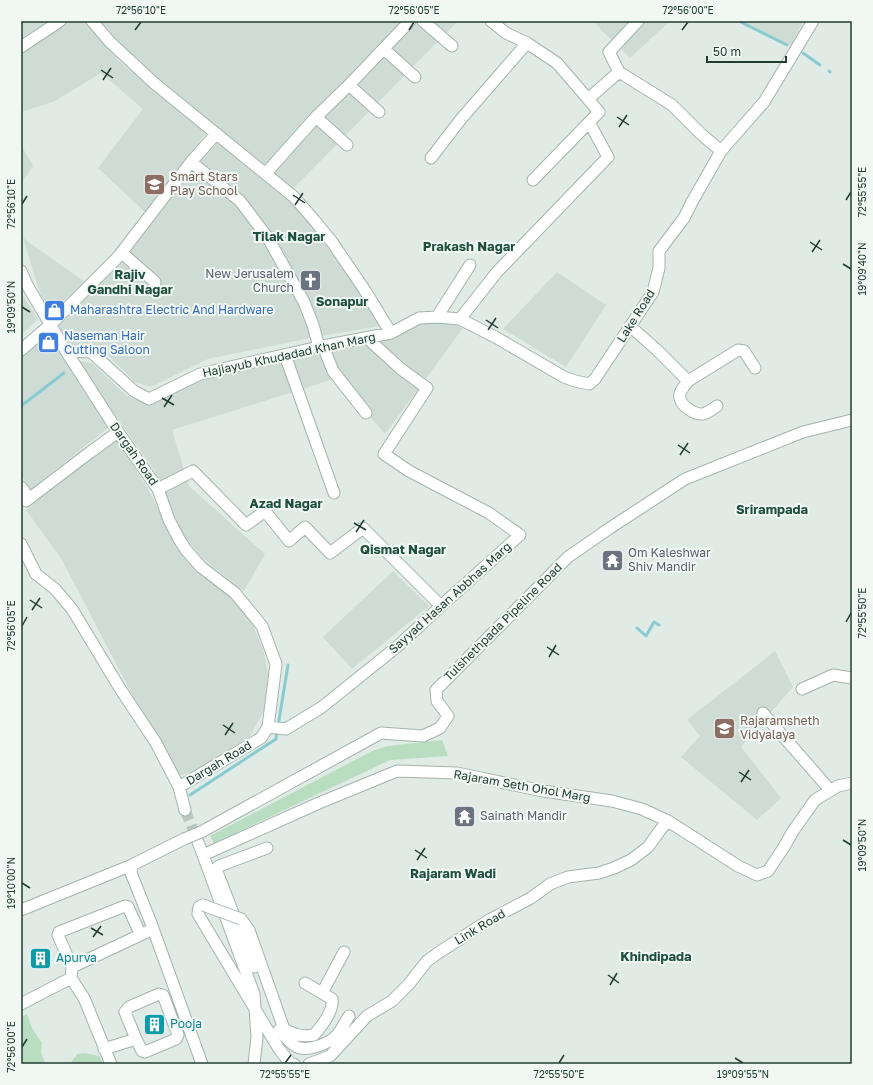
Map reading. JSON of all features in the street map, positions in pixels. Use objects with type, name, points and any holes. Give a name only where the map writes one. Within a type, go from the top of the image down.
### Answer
[{"type":"street","points":[[21,47],[60,21]]},
{"type":"street","points":[[92,21],[110,42],[154,83],[294,197],[315,220],[332,242],[364,289],[391,334]]},
{"type":"street","points":[[266,173],[316,117],[410,21]]},
{"type":"street","points":[[423,21],[452,46]]},
{"type":"street","points":[[491,21],[506,33],[526,43],[557,63],[599,112],[533,180]]},
{"type":"street","points":[[638,21],[609,52],[619,72],[672,105],[701,134],[721,151]]},
{"type":"street","name":"Lake Road","points":[[391,334],[419,318],[437,317],[460,319],[497,338],[564,377],[590,384],[653,292],[659,268],[659,251],[684,218],[721,151],[764,102],[813,21]]},
{"type":"street","points":[[431,158],[461,119],[526,43]]},
{"type":"street","points":[[384,49],[416,77]]},
{"type":"street","points":[[588,99],[619,72]]},
{"type":"street","points":[[349,85],[379,112]]},
{"type":"street","points":[[316,117],[347,145]]},
{"type":"street","points":[[460,319],[497,272],[608,157],[588,122]]},
{"type":"street","points":[[21,350],[50,325],[122,253],[191,162],[216,134]]},
{"type":"street","points":[[191,162],[240,201],[268,238],[304,302],[321,347],[333,371],[366,413]]},
{"type":"street","points":[[122,253],[155,282]]},
{"type":"street","points":[[437,317],[470,265]]},
{"type":"street","name":"Dargah Road","points":[[21,271],[27,285],[66,351],[118,432],[158,489],[169,520],[186,550],[201,567],[235,593],[262,626],[276,664],[271,727],[261,738],[179,787]]},
{"type":"street","points":[[630,326],[688,381]]},
{"type":"street","name":"Hajiayub Khudadad Khan Marg","points":[[66,351],[91,352],[134,391],[149,399],[200,374],[321,347],[391,334]]},
{"type":"street","name":"Sayyad Hasan Abbhas Marg","points":[[271,727],[286,729],[322,707],[398,646],[520,535],[488,513],[409,471],[384,454],[427,388],[401,369],[367,338]]},
{"type":"street","points":[[717,406],[704,414],[698,414],[684,405],[680,398],[681,391],[688,381],[738,350],[744,351],[755,368]]},
{"type":"street","points":[[285,355],[334,493]]},
{"type":"street","name":"Tulshethpada Pipeline Road","points":[[21,910],[132,865],[184,839],[200,837],[381,733],[423,736],[440,728],[448,716],[437,701],[436,690],[568,557],[686,479],[803,432],[852,420]]},
{"type":"street","points":[[21,487],[26,494],[26,501],[118,432]]},
{"type":"street","points":[[158,489],[193,471],[246,526],[265,511],[289,541],[305,527],[330,553],[363,528],[441,606]]},
{"type":"street","points":[[21,544],[36,574],[55,589],[72,609],[119,687],[156,743],[179,787],[185,810]]},
{"type":"street","points":[[802,689],[833,675],[852,678]]},
{"type":"street","points":[[763,713],[830,790],[838,786],[852,783]]},
{"type":"street","name":"Rajaram Seth Ohol Marg","points":[[204,855],[319,803],[397,771],[456,773],[543,791],[612,801],[642,809],[668,821],[738,866],[757,875],[768,871],[784,847],[792,830],[815,800],[830,790]]},
{"type":"street","name":"Link Road","points":[[309,1064],[330,1056],[367,1016],[392,1001],[409,984],[427,961],[441,951],[491,919],[531,898],[550,884],[568,877],[599,873],[631,860],[648,847],[668,821]]},
{"type":"street","points":[[200,837],[204,855],[254,994],[257,1037],[254,1064]]},
{"type":"street","points":[[220,847],[227,862]]},
{"type":"street","points":[[254,1006],[267,1001],[216,868],[227,862],[267,848]]},
{"type":"street","points":[[132,865],[132,874],[202,1064]]},
{"type":"street","points":[[294,1064],[290,1063],[279,1049],[198,914],[199,907],[202,904],[241,919],[249,930],[284,1029],[304,1037],[314,1036],[323,1025],[333,1004],[332,998],[305,983]]},
{"type":"street","points":[[111,1064],[58,935],[59,932],[126,906],[128,907],[138,929]]},
{"type":"street","points":[[21,1004],[72,972],[153,929]]},
{"type":"street","points":[[322,993],[344,952]]},
{"type":"street","points":[[159,994],[163,995],[178,1035],[176,1040],[145,1052],[140,1050],[136,1039],[125,1012],[129,1008],[159,994]]},
{"type":"street","points":[[268,1030],[272,1027],[276,1028],[292,1044],[299,1048],[308,1049],[328,1042],[337,1035],[349,1016]]},
{"type":"street","points":[[104,1049],[136,1039]]},
{"type":"shaded area","points":[[21,21],[48,21],[21,38]]},
{"type":"shaded area","points":[[69,21],[84,21],[118,60],[206,133],[146,213],[98,168],[143,109],[101,73],[53,102],[21,112],[21,53]]},
{"type":"shaded area","points":[[101,21],[458,21],[293,189],[185,103],[127,52]]},
{"type":"shaded area","points":[[594,21],[670,21],[630,58],[602,31]]},
{"type":"shaded area","points":[[736,21],[804,21],[791,45],[780,42],[751,24],[749,28]]},
{"type":"shaded area","points":[[216,141],[296,204],[357,288],[380,326],[310,338],[208,359],[151,387],[135,382],[107,354],[94,345],[69,345],[57,322],[169,200]]},
{"type":"shaded area","points":[[21,145],[33,166],[21,184]]},
{"type":"shaded area","points":[[23,238],[85,282],[51,312],[40,293]]},
{"type":"shaded area","points":[[557,272],[606,305],[566,367],[503,329]]},
{"type":"shaded area","points":[[21,293],[38,319],[21,335]]},
{"type":"shaded area","points":[[446,321],[463,328],[385,434],[337,378],[172,430],[189,486],[265,554],[244,591],[202,558],[184,537],[155,471],[107,404],[79,361],[92,363],[127,396],[150,405],[204,377],[388,339],[419,323]]},
{"type":"shaded area","points":[[48,332],[109,427],[30,490],[21,474],[21,355]]},
{"type":"shaded area","points":[[116,438],[147,487],[177,547],[200,571],[233,598],[252,623],[264,652],[268,673],[264,711],[250,736],[198,770],[175,777],[61,558],[26,510]]},
{"type":"shaded area","points":[[393,571],[429,606],[352,669],[323,637]]},
{"type":"shaded area","name":"Rajaramsheth Vidyalaya","points":[[775,651],[793,687],[741,747],[781,798],[757,820],[681,757],[700,736],[687,720]]},
{"type":"green space","points":[[442,740],[448,756],[390,760],[214,843],[210,836],[372,751],[388,746]]},
{"type":"green space","points":[[27,1014],[32,1028],[42,1043],[41,1053],[45,1063],[44,1064],[21,1064],[21,1017]]},
{"type":"green space","points":[[85,1053],[99,1056],[104,1064],[70,1064],[77,1054]]},
{"type":"waterway","points":[[739,21],[787,45]]},
{"type":"waterway","points":[[803,53],[820,65]]},
{"type":"waterway","points":[[21,406],[64,373]]},
{"type":"waterway","points":[[637,628],[646,636],[654,622],[659,625]]},
{"type":"waterway","points":[[278,726],[288,665]]},
{"type":"waterway","points":[[190,795],[276,739],[277,731]]},
{"type":"tunnel","points":[[185,810],[198,842]]},
{"type":"place","name":"Smart Stars Play School","points":[[154,184]]},
{"type":"place","name":"New Jerusalem Church","points":[[310,281]]},
{"type":"place","name":"Maharashtra Electric And Hardware","points":[[54,310]]},
{"type":"place","name":"Naseman Hair Cutting Saloon","points":[[49,343]]},
{"type":"place","name":"Om Kaleshwar Shiv Mandir","points":[[613,560]]},
{"type":"place","name":"Rajaramsheth Vidyalaya","points":[[725,728]]},
{"type":"place","name":"Sainath Mandir","points":[[465,816]]},
{"type":"place","name":"Apurva","points":[[40,958]]},
{"type":"place","name":"Pooja","points":[[154,1024]]},
{"type":"district","name":"Tilak Nagar","points":[[289,236]]},
{"type":"district","name":"Prakash Nagar","points":[[469,246]]},
{"type":"district","name":"Rajiv Gandhi Nagar","points":[[130,282]]},
{"type":"district","name":"Sonapur","points":[[342,301]]},
{"type":"district","name":"Azad Nagar","points":[[286,503]]},
{"type":"district","name":"Srirampada","points":[[772,509]]},
{"type":"district","name":"Qismat Nagar","points":[[403,549]]},
{"type":"district","name":"Rajaram Wadi","points":[[453,873]]},
{"type":"district","name":"Khindipada","points":[[656,956]]}]
